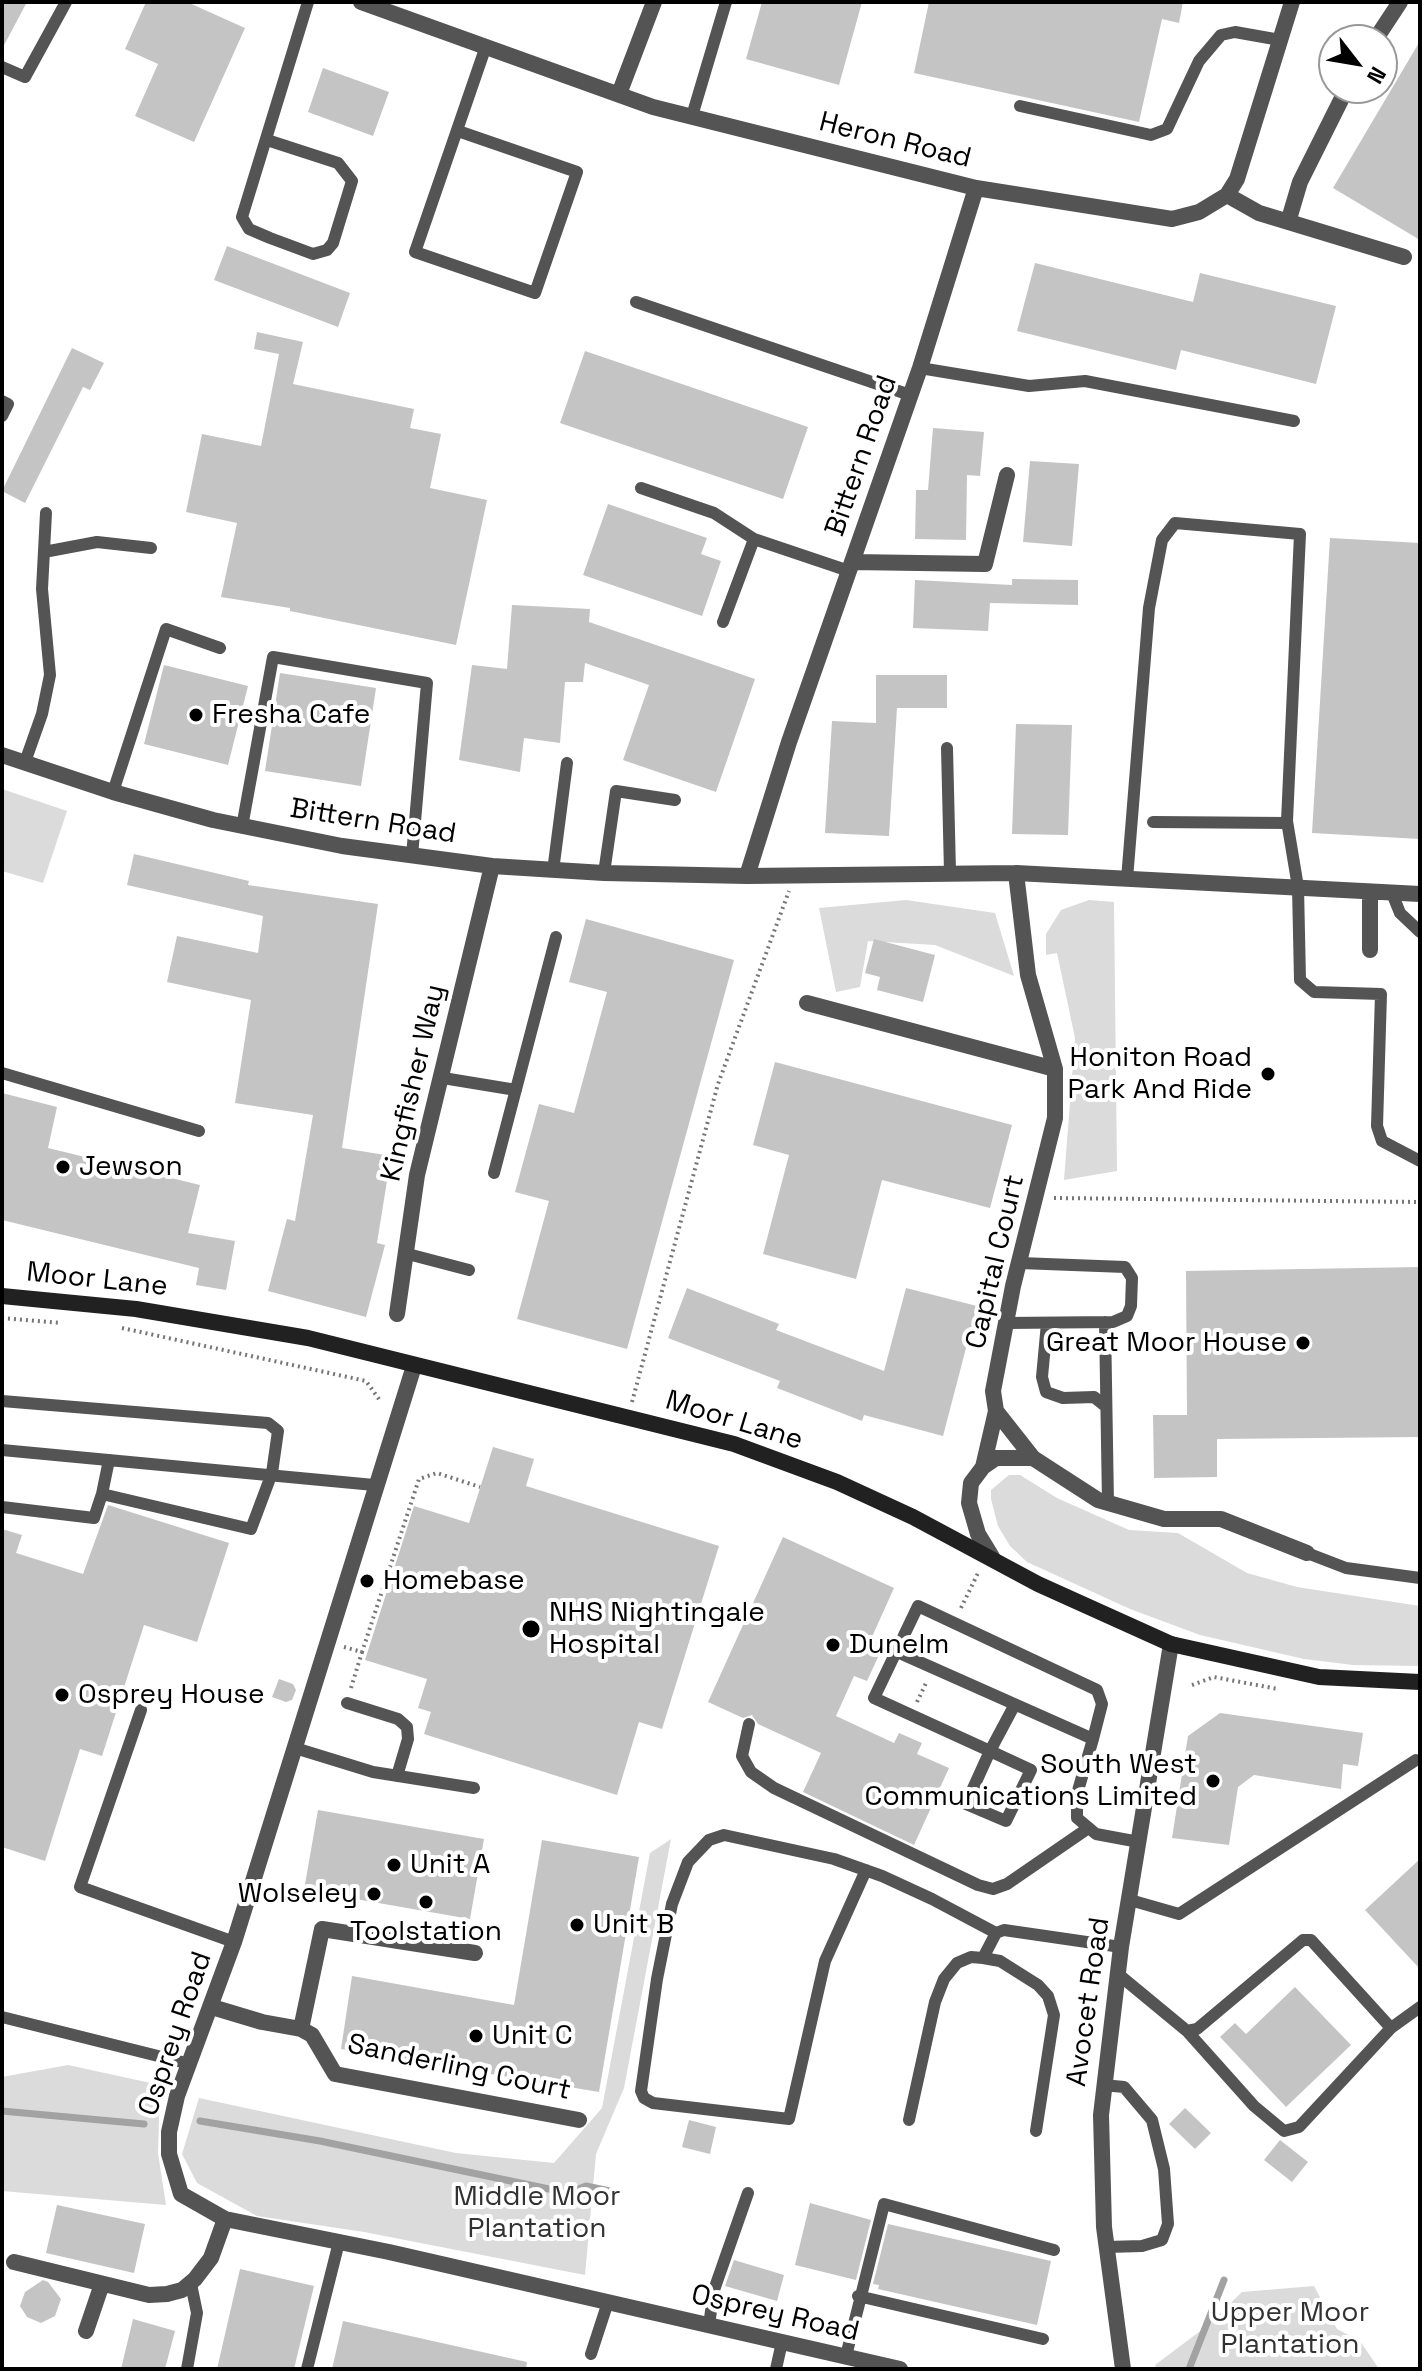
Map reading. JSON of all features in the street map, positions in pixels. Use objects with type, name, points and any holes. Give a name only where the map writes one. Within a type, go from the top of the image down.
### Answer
[{"type":"main road","name":"Moor Lane","points":[[2,1296],[230,1323],[336,1344],[734,1444],[837,1482],[992,1557],[1079,1604],[1171,1644],[1319,1677],[1420,1682]]},
{"type":"street","name":"Heron Road","points":[[361,2],[619,94],[692,116],[976,188],[1172,219],[1199,212],[1227,195]]},
{"type":"street","points":[[619,94],[654,2]]},
{"type":"street","points":[[1292,2],[1252,137],[1227,195],[1259,213],[1289,219],[1404,257]]},
{"type":"street","points":[[1386,24],[1400,2]]},
{"type":"street","points":[[1289,219],[1300,182],[1339,104]]},
{"type":"street","name":"Bittern Road","points":[[747,876],[850,566],[920,368],[976,188]]},
{"type":"street","points":[[850,566],[985,564],[1007,475]]},
{"type":"street","name":"Bittern Road","points":[[2,755],[113,792],[242,827],[412,856],[492,866],[553,871],[747,876],[1016,873],[1420,894]]},
{"type":"street","name":"Kingfisher Way","points":[[397,1314],[417,1175],[492,866]]},
{"type":"street","name":"Capital Court","points":[[992,1557],[978,1534],[969,1503],[971,1483],[983,1467],[996,1411],[993,1391],[1006,1323],[1055,1118],[1055,1069],[1028,975],[1016,873]]},
{"type":"street","points":[[1370,892],[1370,950]]},
{"type":"street","points":[[807,1003],[1055,1069]]},
{"type":"street","name":"Osprey Road","points":[[414,1366],[374,1485],[234,1942],[177,2096],[169,2132],[173,2173],[181,2194],[225,2219],[900,2369]]},
{"type":"street","points":[[996,1411],[1033,1458],[1071,1484],[1108,1503],[1164,1519],[1221,1519],[1307,1553]]},
{"type":"street","points":[[983,1467],[996,1458],[1033,1458]]},
{"type":"street","name":"Avocet Road","points":[[1123,2369],[1107,2247],[1100,2141],[1103,2085],[1121,1947],[1171,1644]]},
{"type":"street","points":[[212,2007],[301,2029],[322,1929],[475,1953]]},
{"type":"street","name":"Sanderling Court","points":[[301,2029],[312,2035],[335,2074],[579,2120]]},
{"type":"street","points":[[14,2262],[149,2295],[167,2294],[191,2284],[211,2258],[225,2219]]},
{"type":"street","points":[[86,2331],[102,2284]]},
{"type":"lane","points":[[2,67],[25,77],[66,2]]},
{"type":"lane","points":[[267,140],[338,163],[352,181],[338,229],[327,250],[313,254],[270,238],[244,224],[242,217],[308,2]]},
{"type":"lane","points":[[692,116],[726,2]]},
{"type":"lane","points":[[1020,106],[1151,135],[1167,129],[1199,61],[1221,35],[1235,32],[1280,40]]},
{"type":"lane","points":[[458,131],[577,172],[535,293],[415,252],[486,46]]},
{"type":"lane","points":[[636,302],[910,395]]},
{"type":"lane","points":[[920,368],[1029,386],[1085,381],[1294,421]]},
{"type":"lane","points":[[2,401],[8,404],[2,416]]},
{"type":"lane","points":[[641,488],[714,513],[754,539],[850,566]]},
{"type":"lane","points":[[25,762],[42,714],[50,675],[42,589],[46,513]]},
{"type":"lane","points":[[1127,879],[1149,608],[1162,540],[1175,523],[1300,534],[1287,823],[1298,887],[1299,968],[1303,985],[1314,992],[1381,994],[1377,1126],[1382,1141],[1420,1161]]},
{"type":"lane","points":[[723,622],[754,539]]},
{"type":"lane","points":[[44,552],[97,542],[151,548]]},
{"type":"lane","points":[[113,792],[166,629],[220,648]]},
{"type":"lane","points":[[242,827],[273,657],[427,683],[412,856]]},
{"type":"lane","points":[[947,748],[950,872]]},
{"type":"lane","points":[[553,871],[567,763]]},
{"type":"lane","points":[[604,873],[616,791],[675,800]]},
{"type":"lane","points":[[1153,822],[1287,823]]},
{"type":"lane","points":[[1392,893],[1400,913],[1420,932]]},
{"type":"lane","points":[[494,1173],[556,937]]},
{"type":"lane","points":[[2,1073],[199,1131]]},
{"type":"lane","points":[[443,1078],[516,1090]]},
{"type":"lane","points":[[404,1253],[469,1270]]},
{"type":"lane","points":[[1006,1323],[1121,1320],[1131,1306],[1132,1278],[1125,1267],[1020,1263]]},
{"type":"lane","points":[[1105,1322],[1108,1503]]},
{"type":"lane","points":[[1047,1323],[1042,1377],[1046,1392],[1063,1398],[1094,1397],[1104,1405]]},
{"type":"lane","points":[[2,1401],[268,1423],[278,1431],[272,1473],[251,1529],[102,1494]]},
{"type":"lane","points":[[2,1450],[374,1485]]},
{"type":"lane","points":[[2,1507],[94,1518],[109,1460]]},
{"type":"lane","points":[[1307,1553],[1346,1568],[1420,1578]]},
{"type":"lane","points":[[1014,1706],[990,1751],[966,1804],[1006,1821],[1031,1770],[990,1751],[874,1698],[918,1606],[1097,1690],[1102,1704],[1075,1808],[1087,1829],[1096,1834],[1139,1842]]},
{"type":"lane","points":[[895,1651],[1093,1739]]},
{"type":"lane","points":[[347,1703],[398,1719],[407,1727],[408,1739],[397,1776]]},
{"type":"lane","points":[[141,1710],[80,1887],[234,1942]]},
{"type":"lane","points":[[749,1724],[742,1756],[751,1772],[774,1788],[978,1885],[993,1889],[1007,1884],[1087,1829]]},
{"type":"lane","points":[[295,1748],[397,1776],[474,1788]]},
{"type":"lane","points":[[1130,1900],[1179,1914],[1416,1760]]},
{"type":"lane","points":[[866,1870],[825,1961],[789,2119],[653,2103],[644,2098],[641,2091],[657,1979],[672,1904],[688,1862],[709,1840],[724,1835],[834,1859],[866,1870],[932,1899],[996,1933]]},
{"type":"lane","points":[[983,1958],[996,1933],[1004,1930],[1121,1947]]},
{"type":"lane","points":[[1187,2031],[1197,2029],[1303,1940],[1311,1940],[1391,2028]]},
{"type":"lane","points":[[909,2120],[935,2002],[944,1979],[957,1963],[971,1957],[983,1958],[1000,1961],[1038,1985],[1051,2006],[1052,2038],[1036,2131]]},
{"type":"lane","points":[[1118,1974],[1187,2031],[1254,2106],[1284,2131],[1299,2127],[1391,2028],[1420,2007]]},
{"type":"lane","points":[[2,2017],[190,2064]]},
{"type":"lane","points":[[1103,2085],[1124,2087],[1152,2120],[1164,2169],[1168,2224],[1162,2240],[1142,2246],[1107,2247]]},
{"type":"lane","points":[[709,2325],[714,2290],[748,2193]]},
{"type":"lane","points":[[846,2356],[858,2296],[884,2204],[1054,2250]]},
{"type":"lane","points":[[307,2369],[339,2242]]},
{"type":"lane","points":[[187,2369],[197,2313],[191,2284]]},
{"type":"lane","points":[[858,2296],[1043,2339]]},
{"type":"lane","points":[[591,2354],[608,2302]]},
{"type":"lane","points":[[776,2369],[782,2342]]},
{"type":"path","points":[[627,1416],[718,1084],[794,874]]},
{"type":"path","points":[[1037,1198],[1420,1202]]},
{"type":"path","points":[[2,1318],[70,1324]]},
{"type":"path","points":[[115,1327],[366,1381],[381,1402]]},
{"type":"path","points":[[347,1703],[419,1479],[437,1473],[480,1487]]},
{"type":"path","points":[[959,1613],[978,1573]]},
{"type":"path","points":[[326,1641],[362,1652]]},
{"type":"green space","points":[[2,789],[67,811],[43,883],[2,871]]},
{"type":"green space","points":[[906,900],[995,913],[1014,976],[935,945],[868,941],[860,987],[836,992],[819,908]]},
{"type":"green space","points":[[1089,900],[1114,902],[1117,1171],[1064,1180],[1075,1038],[1057,953],[1046,955],[1046,934],[1061,910]]},
{"type":"green space","points":[[1009,1475],[1020,1475],[1057,1498],[1129,1530],[1178,1533],[1247,1573],[1297,1587],[1420,1606],[1420,1666],[1353,1665],[1304,1659],[1200,1635],[1130,1609],[1027,1562],[1010,1546],[998,1526],[991,1499],[991,1490]]},
{"type":"green space","name":"Middle Moor Plantation","points":[[671,1839],[624,2088],[596,2154],[585,2275],[364,2232],[257,2216],[197,2183],[182,2154],[199,2098],[456,2153],[554,2163],[602,2108],[650,1853]]},
{"type":"green space","points":[[68,2065],[160,2085],[158,2153],[166,2205],[2,2191],[2,2077]]},
{"type":"green space","name":"Upper Moor Plantation","points":[[1314,2286],[1337,2329],[1360,2341],[1379,2369],[1157,2369],[1155,2365],[1207,2326],[1242,2292]]},
{"type":"building","points":[[2,2],[27,2],[2,49]]},
{"type":"building","points":[[146,2],[187,2],[245,28],[194,142],[135,116],[158,64],[125,49]]},
{"type":"building","points":[[762,2],[862,2],[839,85],[746,59]]},
{"type":"building","points":[[929,2],[1183,2],[1179,23],[1162,19],[1139,122],[914,73]]},
{"type":"building","points":[[1420,41],[1420,240],[1333,188],[1383,104],[1398,104],[1398,78]]},
{"type":"building","points":[[323,68],[389,92],[373,136],[308,112]]},
{"type":"building","points":[[227,246],[350,293],[338,327],[214,280]]},
{"type":"building","points":[[1035,263],[1193,302],[1200,273],[1336,306],[1316,384],[1181,350],[1176,370],[1017,331]]},
{"type":"building","points":[[257,332],[303,342],[293,384],[414,409],[410,428],[441,434],[430,488],[487,500],[456,645],[290,611],[290,608],[221,597],[237,523],[186,512],[202,434],[261,446],[279,354],[254,349]]},
{"type":"building","points":[[72,348],[104,363],[90,390],[83,387],[25,503],[2,491]]},
{"type":"building","points":[[585,351],[808,427],[783,499],[560,423]]},
{"type":"building","points":[[933,428],[984,432],[980,476],[967,475],[966,540],[915,539],[916,490],[928,490]]},
{"type":"building","points":[[1030,461],[1079,464],[1072,546],[1023,542]]},
{"type":"building","points":[[608,504],[707,538],[701,554],[721,561],[702,616],[583,575]]},
{"type":"building","points":[[1330,538],[1420,543],[1420,839],[1312,833]]},
{"type":"building","points":[[1012,579],[1078,580],[1078,605],[990,603],[988,631],[913,628],[915,580],[1012,585]]},
{"type":"building","points":[[512,605],[590,609],[589,622],[755,679],[716,792],[623,760],[649,685],[585,663],[583,682],[565,682],[560,743],[524,738],[520,772],[459,760],[472,665],[507,669]]},
{"type":"building","name":"Fresha Cafe","points":[[164,665],[248,686],[228,765],[144,744]]},
{"type":"building","points":[[280,673],[376,688],[361,786],[265,771]]},
{"type":"building","points":[[876,675],[947,675],[947,708],[897,708],[889,836],[825,833],[832,721],[876,723]]},
{"type":"building","points":[[1016,724],[1072,725],[1068,835],[1012,834]]},
{"type":"building","points":[[134,854],[249,881],[248,885],[378,904],[342,1148],[391,1156],[377,1243],[385,1245],[366,1317],[268,1291],[287,1219],[295,1221],[313,1115],[235,1103],[251,1000],[167,982],[177,936],[258,953],[263,916],[127,885]]},
{"type":"building","points":[[586,919],[734,960],[627,1349],[517,1319],[549,1201],[515,1192],[539,1104],[574,1113],[607,992],[569,982]]},
{"type":"building","points":[[874,939],[935,955],[923,1002],[877,990],[880,977],[865,973]]},
{"type":"building","points":[[775,1062],[1012,1125],[990,1208],[882,1180],[856,1279],[763,1254],[789,1155],[753,1145]]},
{"type":"building","name":"Jewson","points":[[2,1093],[57,1107],[48,1148],[200,1185],[188,1233],[235,1241],[226,1290],[196,1285],[199,1268],[2,1220]]},
{"type":"building","name":"Great Moor House","points":[[1420,1267],[1420,1437],[1217,1439],[1217,1477],[1154,1478],[1153,1415],[1187,1415],[1186,1271]]},
{"type":"building","points":[[687,1288],[779,1324],[776,1330],[884,1371],[906,1288],[977,1306],[943,1436],[864,1415],[862,1421],[777,1388],[780,1381],[668,1338]]},
{"type":"building","points":[[493,1447],[534,1459],[526,1486],[719,1546],[662,1729],[639,1722],[617,1795],[424,1734],[431,1712],[418,1708],[427,1679],[365,1660],[414,1506],[469,1523]]},
{"type":"building","name":"Osprey House","points":[[108,1505],[229,1543],[197,1642],[144,1625],[102,1756],[80,1749],[45,1861],[2,1847],[2,1529],[22,1535],[16,1553],[83,1574]]},
{"type":"building","points":[[783,1537],[894,1588],[871,1639],[884,1644],[867,1681],[854,1676],[836,1716],[894,1743],[899,1733],[922,1743],[917,1754],[949,1768],[914,1845],[803,1792],[821,1753],[758,1724],[752,1715],[743,1718],[708,1702]]},
{"type":"building","points":[[279,1679],[293,1684],[296,1690],[292,1700],[286,1702],[272,1697]]},
{"type":"building","name":"South West Communications Limited","points":[[1220,1713],[1363,1733],[1358,1766],[1343,1764],[1341,1789],[1254,1775],[1238,1787],[1229,1845],[1172,1838],[1188,1736]]},
{"type":"building","name":"Unit A","points":[[318,1810],[484,1839],[470,1919],[304,1890]]},
{"type":"building","points":[[542,1840],[639,1857],[599,2092],[341,2049],[352,1976],[514,2005]]},
{"type":"building","points":[[1420,1859],[1420,1969],[1365,1910]]},
{"type":"building","points":[[1295,1987],[1351,2045],[1286,2107],[1220,2037],[1235,2023],[1246,2034]]},
{"type":"building","points":[[1185,2108],[1211,2133],[1195,2149],[1169,2124]]},
{"type":"building","points":[[689,2120],[716,2127],[710,2154],[682,2147]]},
{"type":"building","points":[[1280,2140],[1308,2162],[1292,2182],[1264,2160]]},
{"type":"building","points":[[810,2203],[871,2220],[856,2280],[795,2265]]},
{"type":"building","points":[[57,2205],[145,2224],[134,2273],[46,2253]]},
{"type":"building","points":[[888,2224],[1051,2261],[1037,2325],[878,2289],[879,2285],[873,2284]]},
{"type":"building","points":[[734,2260],[784,2275],[777,2301],[725,2286]]},
{"type":"building","points":[[240,2269],[314,2286],[294,2369],[217,2369]]},
{"type":"building","points":[[43,2280],[61,2299],[55,2316],[41,2323],[27,2317],[20,2306],[25,2292]]},
{"type":"building","points":[[133,2319],[175,2331],[165,2369],[121,2369]]},
{"type":"building","points":[[343,2321],[527,2362],[526,2369],[332,2369]]},
{"type":"waterway","points":[[2,2111],[144,2124]]},
{"type":"waterway","points":[[200,2121],[320,2141],[568,2193],[586,2186],[610,2191]]},
{"type":"waterway","points":[[1189,2369],[1224,2280]]},
{"type":"place","name":"Fresha Cafe","points":[[196,715]]},
{"type":"place","name":"Honiton Road Park And Ride","points":[[1268,1074]]},
{"type":"place","name":"Jewson","points":[[63,1167]]},
{"type":"place","name":"Great Moor House","points":[[1303,1343]]},
{"type":"place","name":"Homebase","points":[[367,1581]]},
{"type":"place","name":"NHS Nightingale Hospital","points":[[531,1629]]},
{"type":"place","name":"Dunelm","points":[[833,1645]]},
{"type":"place","name":"Osprey House","points":[[62,1695]]},
{"type":"place","name":"South West Communications Limited","points":[[1213,1781]]},
{"type":"place","name":"Unit A","points":[[394,1865]]},
{"type":"place","name":"Wolseley","points":[[374,1894]]},
{"type":"place","name":"Toolstation","points":[[426,1902]]},
{"type":"place","name":"Unit B","points":[[577,1925]]},
{"type":"place","name":"Unit C","points":[[476,2036]]}]
